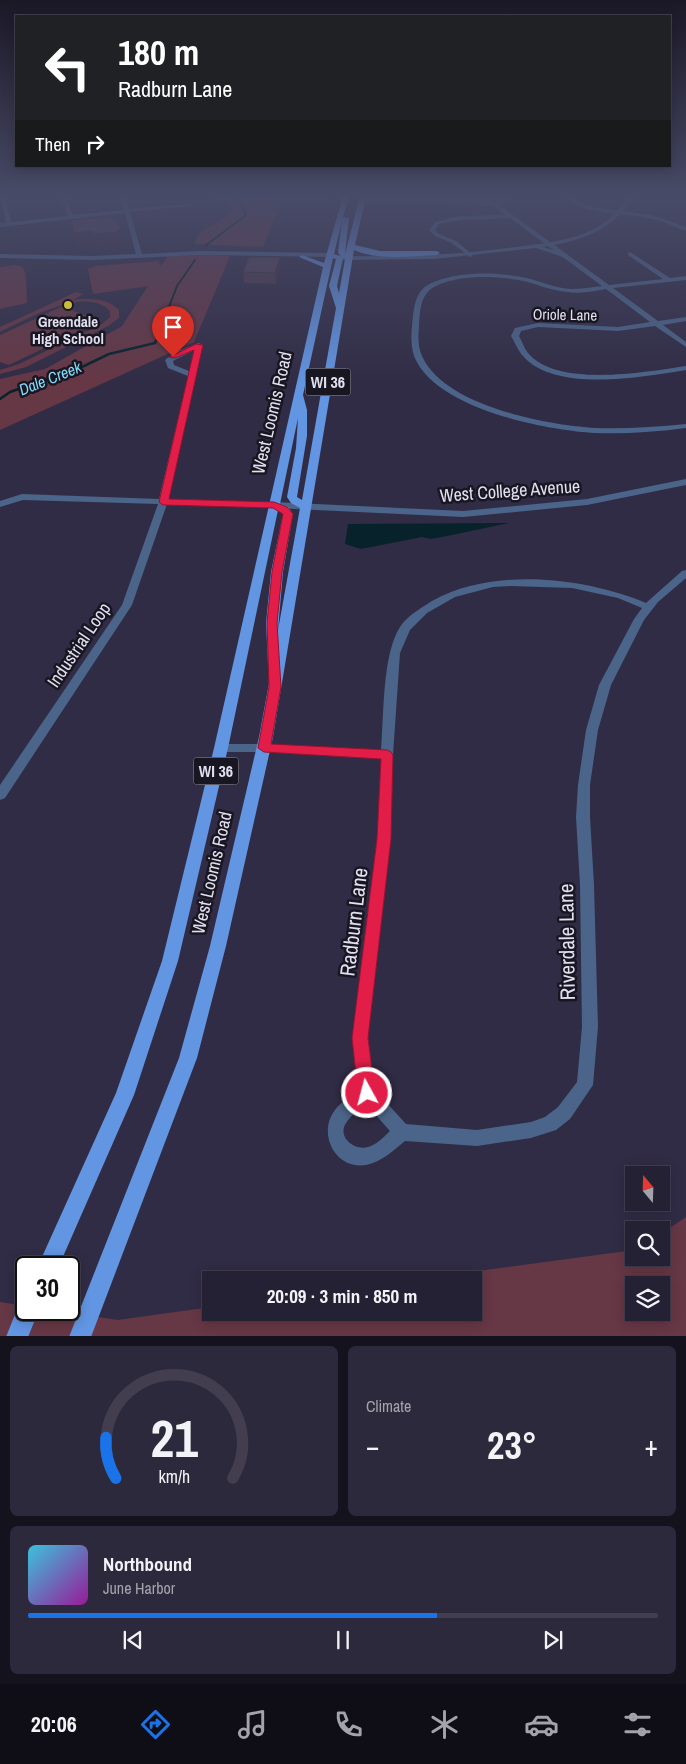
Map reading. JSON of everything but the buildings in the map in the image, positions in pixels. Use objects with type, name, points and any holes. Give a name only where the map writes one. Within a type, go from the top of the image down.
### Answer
[{"type":"main road","name":"West Loomis Road","points":[[80,1336],[188,1058],[218,946],[264,748],[307,506],[340,312],[338,258]]},
{"type":"main road","name":"West Loomis Road","points":[[53,1256],[125,1095],[170,961],[222,748],[299,392],[338,258]]},
{"type":"main road","points":[[299,392],[304,416],[302,450],[292,497],[295,501],[307,506]]},
{"type":"main road","points":[[274,505],[284,509],[288,514],[277,572],[272,623],[275,687]]},
{"type":"main road","points":[[17,1336],[23,1321]]},
{"type":"street","points":[[361,258],[412,258]]},
{"type":"street","points":[[569,258],[686,345]]},
{"type":"street","points":[[636,258],[668,280]]},
{"type":"street","points":[[686,278],[574,291],[557,290],[527,280],[498,277],[481,276],[442,281],[427,287],[417,301],[415,343],[419,359],[430,374],[451,390],[489,408],[534,421],[595,430],[637,430],[686,426]]},
{"type":"street","name":"Oriole Lane","points":[[686,319],[656,324],[599,329],[538,325],[518,330],[515,336],[518,347],[539,366],[575,376],[623,376],[686,368]]},
{"type":"street","name":"Industrial Loop","points":[[0,795],[127,605],[163,502],[199,345],[168,360],[171,366],[192,375]]},
{"type":"street","name":"West College Avenue","points":[[274,505],[462,514],[587,502],[686,482]]},
{"type":"street","points":[[0,504],[22,497],[274,505]]},
{"type":"street","name":"Riverdale Lane","points":[[402,1132],[477,1138],[531,1130],[550,1124],[564,1113],[585,1086],[590,1027],[587,885],[583,818],[586,766],[592,730],[605,685],[639,619],[648,606],[686,573]]},
{"type":"street","name":"Radburn Lane","points":[[367,1093],[360,1038],[384,839],[387,755],[394,653],[405,628],[423,610],[452,595],[493,584],[572,585],[621,596],[648,606]]},
{"type":"street","points":[[222,748],[264,748],[387,755]]},
{"type":"street","points":[[367,1093],[402,1132],[370,1156],[358,1158],[340,1148],[336,1138],[336,1127],[340,1117],[367,1093]]},
{"type":"shaded area","points":[[166,258],[229,258],[194,342],[0,430],[0,379],[45,369],[122,326],[148,286],[93,294],[88,269],[95,266],[158,261],[161,266]]},
{"type":"shaded area","points":[[15,265],[23,267],[26,276],[27,303],[0,309],[0,267]]},
{"type":"shaded area","points":[[76,292],[83,294],[73,300],[91,299],[104,301],[119,310],[119,318],[108,326],[26,367],[0,374],[0,370],[19,364],[102,324],[110,317],[110,311],[99,304],[86,302],[71,303],[40,313],[0,332],[0,327]]},
{"type":"shaded area","points":[[61,307],[102,320],[9,365],[0,362],[0,335]]},
{"type":"shaded area","points":[[686,1217],[686,1336],[0,1336],[0,1302],[15,1304],[15,1321],[80,1321],[80,1314],[118,1320],[202,1308],[202,1321],[482,1321],[482,1271],[478,1271],[625,1251],[625,1266],[670,1266],[670,1228]]},
{"type":"water","points":[[509,523],[431,539],[422,537],[361,549],[345,544],[348,524]]},
{"type":"waterway","name":"Dale Creek","points":[[162,325],[177,286],[195,260]]},
{"type":"waterway","name":"Dale Creek","points":[[0,399],[10,392],[84,366],[109,354],[155,343],[162,324]]},
{"type":"place","name":"Greendale High School","points":[[68,305]]},
{"type":"route","points":[[173,357],[199,345],[163,502],[274,505],[284,509],[288,514],[277,572],[272,623],[275,687],[264,748],[387,755],[384,839],[360,1038],[367,1093]]}]
